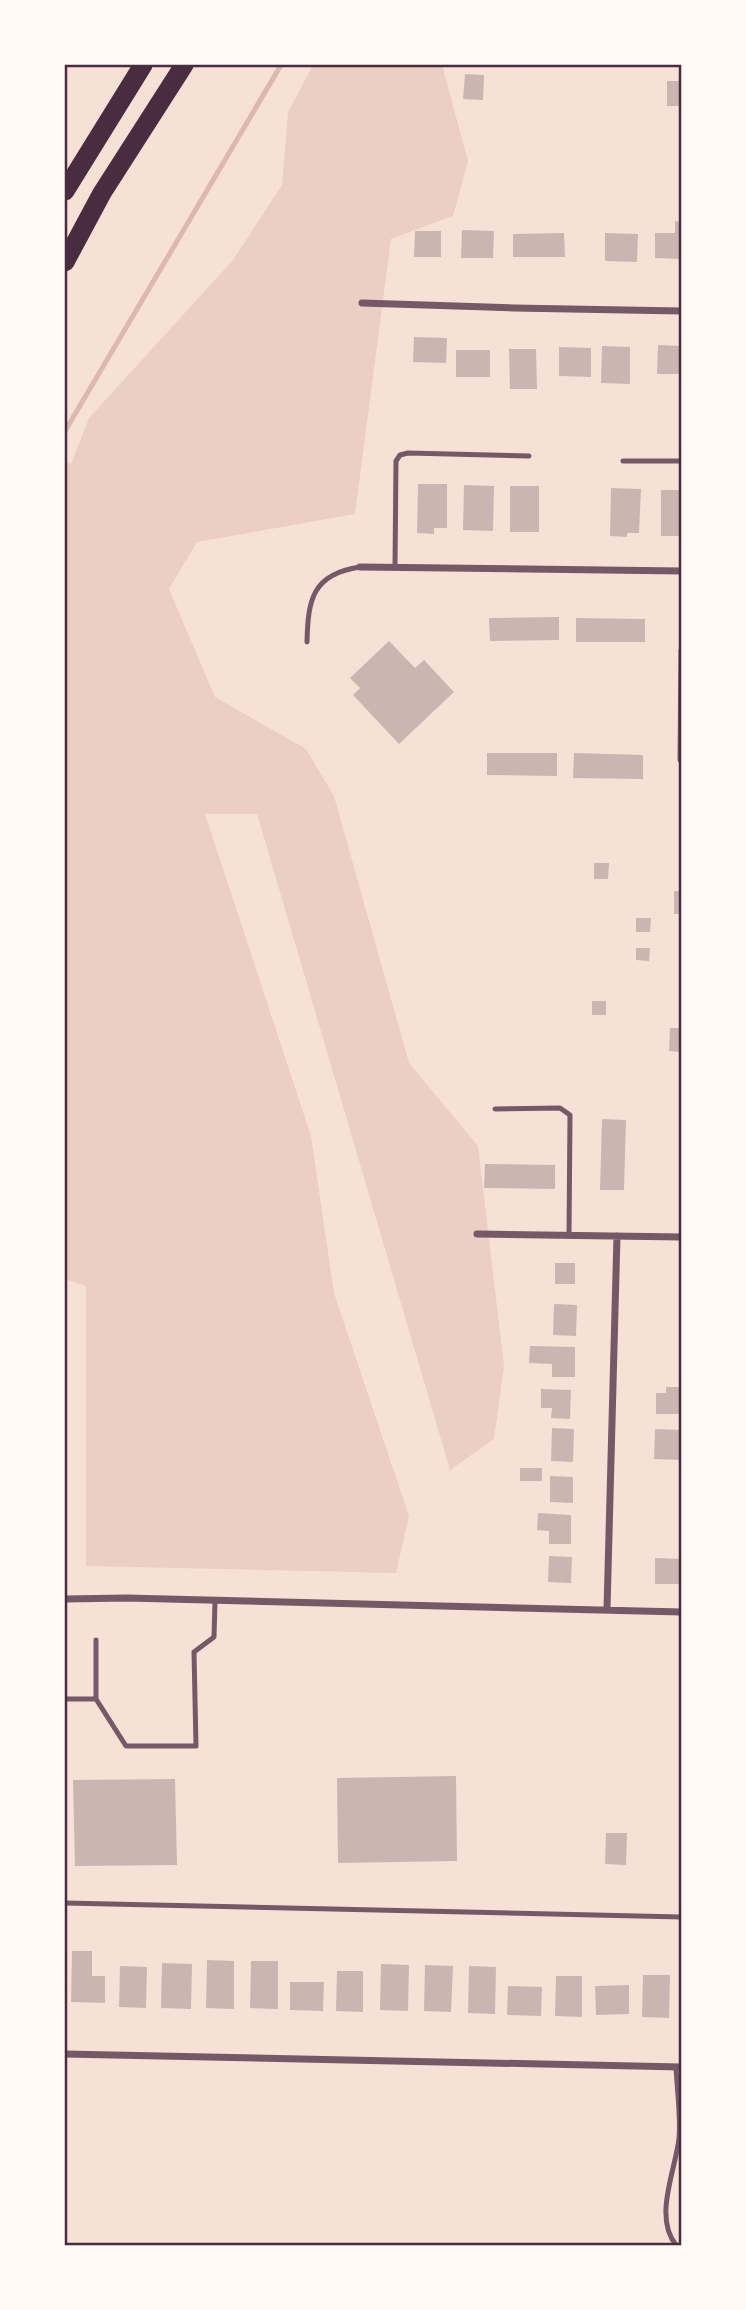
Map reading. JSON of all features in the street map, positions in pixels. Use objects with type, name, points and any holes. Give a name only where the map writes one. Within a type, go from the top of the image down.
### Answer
[{"type":"highway","points":[[65,191],[143,65]]},
{"type":"highway","points":[[65,261],[102,193],[184,65]]},
{"type":"street","points":[[362,303],[681,310]]},
{"type":"street","points":[[360,567],[681,571]]},
{"type":"street","points":[[477,1234],[681,1237]]},
{"type":"street","points":[[607,1609],[617,1236]]},
{"type":"street","points":[[65,1599],[681,1612]]},
{"type":"street","points":[[65,2054],[678,2067]]},
{"type":"lane","points":[[395,567],[396,461],[400,455],[529,456]]},
{"type":"lane","points":[[623,461],[681,461]]},
{"type":"lane","points":[[307,642],[308,610],[316,592],[327,577],[360,567]]},
{"type":"lane","points":[[680,761],[681,650]]},
{"type":"lane","points":[[495,1109],[559,1108],[570,1115],[569,1235]]},
{"type":"lane","points":[[96,1640],[96,1699],[126,1746],[196,1746],[194,1652],[214,1637],[215,1601]]},
{"type":"lane","points":[[65,1699],[96,1699]]},
{"type":"lane","points":[[65,1903],[681,1917]]},
{"type":"lane","points":[[676,2245],[669,2233],[667,2203],[668,2183],[680,2139],[678,2067]]},
{"type":"shaded area","points":[[313,65],[442,65],[468,161],[453,216],[391,239],[355,514],[197,542],[169,589],[215,697],[306,749],[334,796],[409,1063],[478,1146],[504,1366],[494,1439],[450,1470],[257,814],[205,814],[311,1136],[334,1293],[409,1516],[396,1573],[86,1566],[86,1286],[65,1279],[65,461],[71,464],[89,418],[233,260],[282,185],[288,112]]},
{"type":"building","points":[[465,74],[484,75],[483,100],[463,99]]},
{"type":"building","points":[[667,81],[681,81],[681,106],[667,106]]},
{"type":"building","points":[[675,221],[681,222],[681,259],[655,258],[655,233],[675,233]]},
{"type":"building","points":[[462,230],[494,231],[493,258],[461,258]]},
{"type":"building","points":[[415,231],[441,231],[441,257],[414,257]]},
{"type":"building","points":[[564,233],[565,257],[513,257],[513,234]]},
{"type":"building","points":[[605,233],[638,234],[637,262],[605,261]]},
{"type":"building","points":[[414,337],[447,338],[446,363],[413,362]]},
{"type":"building","points":[[658,345],[681,346],[681,374],[657,374]]},
{"type":"building","points":[[602,346],[630,347],[630,384],[601,383]]},
{"type":"building","points":[[559,347],[591,348],[591,377],[559,376]]},
{"type":"building","points":[[509,349],[536,349],[537,389],[510,389]]},
{"type":"building","points":[[456,350],[490,350],[490,377],[456,377]]},
{"type":"building","points":[[418,484],[447,484],[447,528],[434,528],[434,534],[417,533]]},
{"type":"building","points":[[464,485],[494,486],[493,531],[463,530]]},
{"type":"building","points":[[510,486],[539,486],[539,532],[510,532]]},
{"type":"building","points":[[611,488],[641,489],[639,533],[627,533],[627,537],[610,536]]},
{"type":"building","points":[[661,490],[681,490],[681,536],[661,536]]},
{"type":"building","points":[[559,617],[559,640],[490,641],[489,618]]},
{"type":"building","points":[[576,618],[645,619],[645,642],[576,642]]},
{"type":"building","points":[[389,641],[415,668],[424,660],[454,692],[399,744],[353,695],[360,688],[350,678]]},
{"type":"building","points":[[487,753],[557,753],[557,776],[487,775]]},
{"type":"building","points":[[574,753],[643,755],[643,779],[573,778]]},
{"type":"building","points":[[594,863],[609,863],[608,879],[594,879]]},
{"type":"building","points":[[674,891],[681,891],[681,914],[674,914]]},
{"type":"building","points":[[636,918],[651,918],[650,932],[636,932]]},
{"type":"building","points":[[636,948],[650,948],[649,961],[636,960]]},
{"type":"building","points":[[592,1001],[606,1001],[606,1015],[592,1015]]},
{"type":"building","points":[[670,1028],[681,1028],[681,1052],[669,1051]]},
{"type":"building","points":[[602,1119],[626,1120],[624,1190],[600,1190]]},
{"type":"building","points":[[485,1164],[555,1165],[555,1189],[484,1188]]},
{"type":"building","points":[[555,1263],[575,1263],[575,1284],[555,1284]]},
{"type":"building","points":[[554,1304],[577,1305],[576,1336],[553,1335]]},
{"type":"building","points":[[530,1346],[575,1347],[575,1377],[552,1377],[552,1364],[529,1363]]},
{"type":"building","points":[[666,1387],[681,1387],[681,1414],[656,1414],[656,1393],[666,1393]]},
{"type":"building","points":[[541,1389],[571,1390],[570,1419],[551,1418],[552,1408],[541,1408]]},
{"type":"building","points":[[552,1428],[574,1429],[573,1462],[551,1461]]},
{"type":"building","points":[[655,1429],[681,1430],[681,1460],[654,1459]]},
{"type":"building","points":[[520,1468],[542,1468],[542,1481],[520,1481]]},
{"type":"building","points":[[550,1476],[573,1477],[573,1503],[550,1502]]},
{"type":"building","points":[[538,1513],[571,1515],[571,1544],[549,1544],[549,1531],[537,1530]]},
{"type":"building","points":[[549,1556],[572,1557],[571,1583],[548,1582]]},
{"type":"building","points":[[655,1558],[681,1559],[681,1584],[655,1584]]},
{"type":"building","points":[[456,1776],[457,1861],[338,1863],[337,1778]]},
{"type":"building","points":[[175,1779],[177,1865],[75,1866],[73,1780]]},
{"type":"building","points":[[606,1833],[627,1833],[626,1865],[605,1864]]},
{"type":"building","points":[[72,1951],[92,1951],[92,1976],[105,1976],[105,2003],[71,2002]]},
{"type":"building","points":[[207,1960],[234,1961],[234,2009],[206,2008]]},
{"type":"building","points":[[251,1961],[278,1961],[278,2009],[250,2008]]},
{"type":"building","points":[[162,1963],[192,1964],[191,2009],[161,2008]]},
{"type":"building","points":[[381,1964],[409,1965],[408,2011],[380,2010]]},
{"type":"building","points":[[425,1965],[453,1966],[451,2012],[424,2011]]},
{"type":"building","points":[[120,1966],[147,1967],[146,2008],[119,2007]]},
{"type":"building","points":[[469,1966],[496,1967],[495,2014],[468,2013]]},
{"type":"building","points":[[337,1971],[363,1971],[363,2012],[336,2011]]},
{"type":"building","points":[[643,1975],[670,1975],[669,2018],[642,2017]]},
{"type":"building","points":[[556,1976],[582,1976],[582,2017],[555,2016]]},
{"type":"building","points":[[290,1982],[324,1982],[323,2011],[290,2010]]},
{"type":"building","points":[[629,1985],[629,2014],[596,2015],[595,1986]]},
{"type":"building","points":[[508,1986],[542,1987],[541,2016],[507,2015]]},
{"type":"waterway","points":[[65,431],[281,65]]}]
